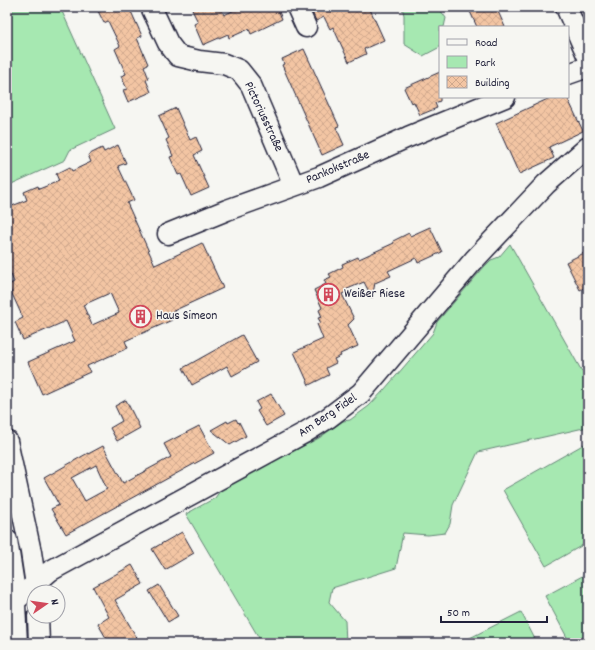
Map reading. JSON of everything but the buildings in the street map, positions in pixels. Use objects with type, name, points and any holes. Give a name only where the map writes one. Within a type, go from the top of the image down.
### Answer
[{"type":"street","name":"Pictoriusstraße","points":[[152,7],[168,43],[178,56],[199,61],[224,64],[239,70],[251,85],[294,186]]},
{"type":"street","points":[[297,7],[306,27]]},
{"type":"street","points":[[566,7],[588,56]]},
{"type":"street","points":[[569,74],[588,67]]},
{"type":"street","name":"Pankokstraße","points":[[168,234],[227,210],[319,177],[408,137],[503,98]]},
{"type":"street","name":"Am Berg Fidel","points":[[39,584],[50,571],[304,433],[328,418],[361,393],[474,260],[546,184],[588,147]]},
{"type":"street","points":[[7,441],[31,552],[36,584]]},
{"type":"street","points":[[7,540],[11,604],[17,643]]},
{"type":"street","name":"Am Berg Fidel","points":[[11,604],[26,594]]},
{"type":"street","points":[[38,624],[39,643]]},
{"type":"green space","points":[[7,7],[60,7],[115,129],[70,150],[65,160],[7,186]]},
{"type":"green space","points":[[402,7],[438,7],[446,18],[444,26],[439,26],[439,48],[423,56],[404,44],[404,15]]},
{"type":"green space","points":[[510,244],[588,382],[588,427],[478,452],[453,505],[450,524],[445,533],[428,535],[403,533],[396,568],[332,588],[329,602],[345,621],[346,643],[262,643],[186,514],[215,498],[222,488],[319,438],[343,421],[350,420],[369,406],[433,333],[437,322],[484,267],[491,260],[499,257]]},
{"type":"green space","points":[[588,442],[588,542],[546,566],[503,490]]},
{"type":"green space","points":[[588,573],[588,643],[570,643],[545,596]]},
{"type":"green space","points":[[521,612],[537,643],[460,643]]},
{"type":"place","name":"Weißer Riese","points":[[329,294]]},
{"type":"place","name":"Haus Simeon","points":[[141,316]]}]
